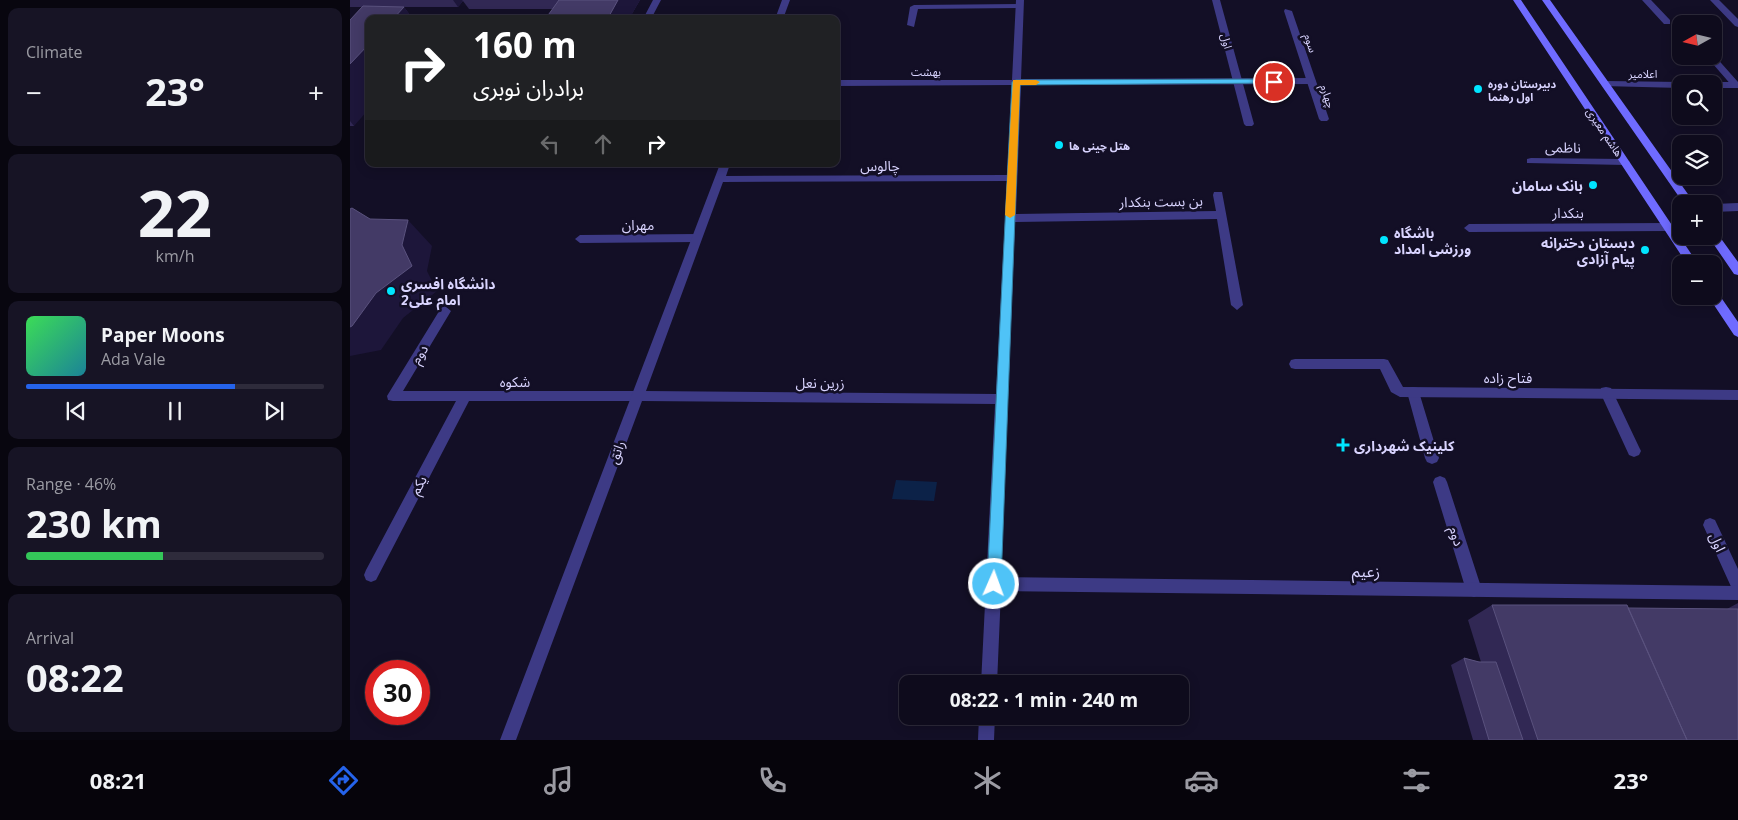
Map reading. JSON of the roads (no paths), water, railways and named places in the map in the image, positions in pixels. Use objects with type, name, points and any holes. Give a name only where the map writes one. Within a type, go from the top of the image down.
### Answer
[{"type":"main road","name":"هاشم معیری","points":[[1517,0],[1687,255]]},
{"type":"main road","points":[[1546,0],[1684,195]]},
{"type":"main road","points":[[1720,245],[1737,268]]},
{"type":"main road","points":[[1720,305],[1738,332]]},
{"type":"street","points":[[649,15],[657,0]]},
{"type":"street","points":[[780,15],[786,0]]},
{"type":"street","name":"اول","points":[[1216,0],[1238,82]]},
{"type":"street","points":[[1646,0],[1667,22]]},
{"type":"street","points":[[1705,0],[1714,0],[1738,24]]},
{"type":"street","points":[[911,25],[914,7],[1020,3],[989,675]]},
{"type":"street","name":"سوم","points":[[1288,11],[1311,81]]},
{"type":"street","points":[[1718,65],[1737,85]]},
{"type":"street","name":"بهشت","points":[[840,83],[1311,81]]},
{"type":"street","name":"چهارم","points":[[1311,81],[1324,119]]},
{"type":"street","points":[[1238,82],[1249,124]]},
{"type":"street","name":"اعلامیر","points":[[1606,84],[1672,85]]},
{"type":"street","points":[[1722,85],[1737,85]]},
{"type":"street","name":"ناظمی","points":[[1531,161],[1625,162]]},
{"type":"street","name":"راتق","points":[[508,740],[724,167]]},
{"type":"street","name":"چالوس","points":[[719,179],[1012,178]]},
{"type":"street","points":[[1218,195],[1222,215]]},
{"type":"street","points":[[1722,208],[1738,207]]},
{"type":"street","name":"بن بست بنکدار","points":[[1010,218],[1222,215],[1237,305]]},
{"type":"street","name":"بنکدار","points":[[1469,228],[1668,227]]},
{"type":"street","name":"مهران","points":[[580,239],[697,238]]},
{"type":"street","name":"دوم","points":[[393,396],[445,311]]},
{"type":"street","name":"فتاح زاده","points":[[1295,364],[1384,364],[1397,391],[1738,395]]},
{"type":"street","points":[[1413,392],[1432,458]]},
{"type":"street","points":[[1606,392],[1634,451]]},
{"type":"street","name":"شکوه","points":[[393,396],[638,396]]},
{"type":"street","name":"یکم","points":[[371,575],[465,396]]},
{"type":"street","name":"زرین نعل","points":[[638,396],[1002,399]]},
{"type":"street","name":"دوم","points":[[1440,482],[1474,590]]},
{"type":"street","name":"اول","points":[[1710,525],[1738,586]]},
{"type":"street","name":"زعیم","points":[[994,584],[1738,592]]},
{"type":"street","points":[[986,740],[987,725]]},
{"type":"water","points":[[896,480],[937,482],[934,501],[892,499]]},
{"type":"place","name":"دبیرستان دوره اول رهنما","points":[[1478,89]]},
{"type":"place","name":"هتل چینی ها","points":[[1059,145]]},
{"type":"place","name":"بانک سامان","points":[[1593,185]]},
{"type":"place","name":"باشگاه ورزشی امداد","points":[[1384,240]]},
{"type":"place","name":"دبستان دخترانه پیام آزادی","points":[[1645,250]]},
{"type":"place","name":"دانشگاه افسری امام علی2","points":[[391,291]]},
{"type":"place","name":"کلینیک شهرداری","points":[[1343,445]]}]
